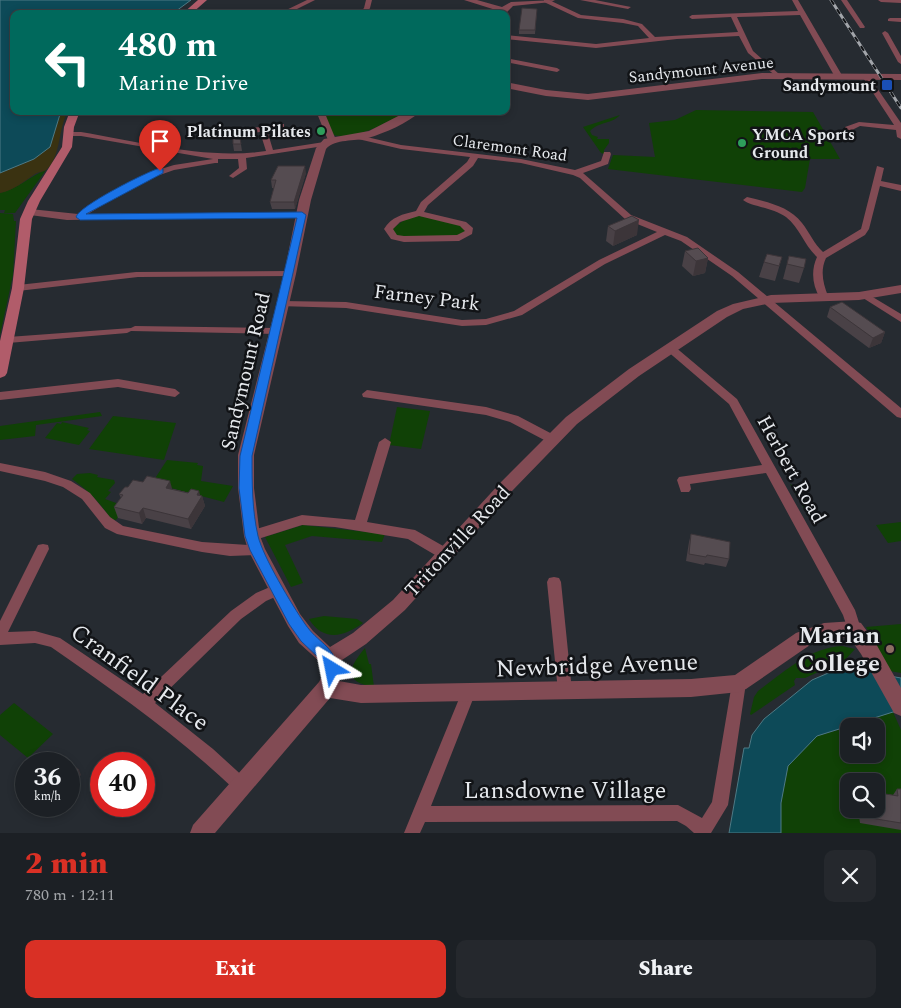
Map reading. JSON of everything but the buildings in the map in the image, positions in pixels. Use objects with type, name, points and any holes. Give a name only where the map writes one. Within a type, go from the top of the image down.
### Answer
[{"type":"main road","points":[[191,10],[203,0]]},
{"type":"main road","points":[[0,373],[18,288],[25,224],[34,201],[67,147],[69,127],[74,115]]},
{"type":"street","points":[[290,10],[312,0]]},
{"type":"street","points":[[468,0],[496,10]]},
{"type":"street","points":[[583,0],[626,9],[634,0]]},
{"type":"street","points":[[795,0],[839,77]]},
{"type":"street","points":[[844,0],[859,25]]},
{"type":"street","points":[[881,0],[901,1]]},
{"type":"street","points":[[505,10],[515,3],[548,1],[580,17],[632,23],[640,26],[654,40]]},
{"type":"street","points":[[692,17],[802,13]]},
{"type":"street","points":[[734,15],[750,52],[777,75]]},
{"type":"street","points":[[885,32],[901,62]]},
{"type":"street","points":[[510,37],[596,46],[699,35],[741,34]]},
{"type":"street","points":[[510,61],[557,70]]},
{"type":"street","name":"Sandymount Avenue","points":[[510,86],[546,93],[588,97],[777,75],[901,77]]},
{"type":"street","points":[[866,76],[898,124],[901,137]]},
{"type":"street","points":[[321,115],[328,142]]},
{"type":"street","points":[[160,171],[228,157],[361,137],[407,115]]},
{"type":"street","points":[[844,137],[850,138],[848,129],[859,124],[898,128]]},
{"type":"street","points":[[242,132],[281,126]]},
{"type":"street","points":[[263,129],[270,152]]},
{"type":"street","points":[[69,134],[81,134],[189,154],[228,157]]},
{"type":"street","name":"Claremont Road","points":[[361,137],[401,147],[521,161],[576,172],[583,176],[628,217],[666,231],[697,248],[765,298],[901,414]]},
{"type":"street","name":"Sandymount Road","points":[[328,142],[317,161],[302,215],[290,274],[246,456],[246,488],[254,543],[277,590],[306,637],[329,658]]},
{"type":"street","points":[[80,217],[81,214],[94,205],[189,154]]},
{"type":"street","points":[[576,172],[605,162],[607,154]]},
{"type":"street","points":[[233,176],[243,169],[242,156]]},
{"type":"street","points":[[419,213],[424,204],[470,164],[475,156]]},
{"type":"street","points":[[823,296],[817,275],[819,262],[822,256],[862,234],[880,168]]},
{"type":"street","points":[[876,184],[901,188]]},
{"type":"street","points":[[747,200],[774,207],[787,213],[799,225],[814,250],[822,256]]},
{"type":"street","points":[[30,212],[80,217],[302,215]]},
{"type":"street","points":[[419,213],[463,224],[469,228],[469,232],[459,238],[404,239],[390,234],[389,226],[408,215],[419,213]]},
{"type":"street","name":"Farney Park","points":[[282,304],[344,305],[466,323],[494,321],[517,314],[602,262],[666,231]]},
{"type":"street","points":[[18,288],[137,275],[290,274]]},
{"type":"street","name":"Tritonville Road","points":[[329,658],[364,635],[406,597],[552,439],[611,387],[670,348],[737,305],[765,298],[866,296],[901,290]]},
{"type":"street","points":[[866,296],[901,319]]},
{"type":"street","points":[[8,340],[131,330],[276,331]]},
{"type":"street","name":"Herbert Road","points":[[670,348],[733,402],[850,614],[854,629]]},
{"type":"street","points":[[0,396],[118,383],[175,393]]},
{"type":"street","points":[[367,394],[486,411],[514,419],[552,439]]},
{"type":"street","points":[[360,525],[385,442]]},
{"type":"street","points":[[0,468],[62,482],[72,487],[97,507],[112,526],[120,530],[166,540],[242,552],[254,543],[302,520],[360,525],[411,534],[446,555]]},
{"type":"street","points":[[685,490],[683,480],[770,468]]},
{"type":"street","points":[[0,635],[43,549]]},
{"type":"street","points":[[554,582],[565,691]]},
{"type":"street","points":[[144,703],[236,615],[261,597],[277,590]]},
{"type":"street","points":[[854,629],[883,674],[901,707]]},
{"type":"street","name":"Newbridge Avenue","points":[[326,688],[361,694],[468,694],[691,688],[739,682],[803,638],[824,631],[854,629]]},
{"type":"street","name":"Cranfield Place","points":[[0,639],[35,637],[55,642],[144,703],[208,754],[241,785]]},
{"type":"street","points":[[201,833],[326,688],[332,676],[329,658]]},
{"type":"street","name":"Lansdowne Village","points":[[422,814],[678,813],[692,820],[703,831],[720,806],[739,682]]},
{"type":"street","name":"Lansdowne Village","points":[[412,833],[422,814],[468,694]]},
{"type":"green space","name":"YMCA Sports Ground","points":[[696,110],[813,112],[840,159],[810,159],[805,188],[802,192],[608,169],[613,155],[655,157],[649,123],[675,120]]},
{"type":"green space","points":[[325,115],[401,115],[360,133],[342,136],[332,135]]},
{"type":"green space","points":[[620,115],[590,131],[592,135],[598,137],[597,139],[609,139],[604,154],[601,153],[583,127]]},
{"type":"green space","points":[[46,170],[15,213],[4,213],[5,210],[0,210],[0,193],[13,189]]},
{"type":"green space","points":[[0,213],[13,214],[14,221],[16,221],[13,275],[0,335]]},
{"type":"green space","points":[[417,215],[464,226],[465,231],[459,236],[397,236],[392,229],[407,218]]},
{"type":"green space","points":[[397,407],[430,411],[421,449],[389,445]]},
{"type":"green space","points":[[100,412],[102,416],[36,425],[35,436],[0,440],[0,426]]},
{"type":"green space","points":[[113,416],[176,423],[164,460],[89,449]]},
{"type":"green space","points":[[62,422],[89,428],[87,430],[90,431],[79,445],[45,438],[57,423],[61,424]]},
{"type":"green space","points":[[167,460],[198,463],[197,465],[203,466],[201,481],[233,486],[224,502],[152,483]]},
{"type":"green space","points":[[90,473],[98,475],[97,477],[114,480],[115,483],[108,491],[111,492],[105,499],[119,504],[122,512],[116,520],[111,519],[93,497],[72,479],[77,474]]},
{"type":"green space","points":[[790,484],[805,491],[814,505],[809,511],[806,512]]},
{"type":"green space","points":[[901,522],[901,541],[888,543],[876,525]]},
{"type":"green space","points":[[303,525],[385,534],[382,542],[312,536],[285,545],[303,583],[291,587],[265,537]]},
{"type":"green space","points":[[324,616],[357,619],[363,623],[349,632],[334,635],[327,634],[315,626],[309,619]]},
{"type":"green space","name":"Marian College","points":[[901,624],[901,673],[890,671],[866,627]]},
{"type":"green space","points":[[842,646],[855,649],[845,660],[805,678],[796,678],[794,681],[795,685],[750,714],[754,697],[758,691],[787,669],[819,651]]},
{"type":"green space","points":[[365,648],[369,664],[371,664],[374,687],[357,682],[353,678],[352,668]]},
{"type":"green space","points":[[14,703],[53,734],[34,752],[21,752],[0,735],[0,715]]},
{"type":"green space","points":[[893,712],[901,730],[901,833],[781,833],[781,803],[788,766],[817,736],[840,730],[840,763],[885,763],[885,718],[875,718]]},
{"type":"sand","points":[[60,115],[66,115],[57,151],[51,165],[46,170],[35,174],[14,188],[0,193],[0,173],[34,159],[50,146]]},
{"type":"water","points":[[0,0],[191,0],[177,10],[10,10],[10,115],[60,115],[50,147],[34,159],[0,173]]},
{"type":"water","points":[[866,662],[872,673],[901,678],[901,712],[893,712],[874,718],[840,718],[840,729],[817,736],[788,766],[781,803],[781,833],[729,833],[744,748],[749,748],[752,735],[764,719],[812,680],[847,665]]},
{"type":"railway","points":[[831,0],[901,108]]},
{"type":"place","name":"Sandymount","points":[[887,85]]},
{"type":"place","name":"Platinum Pilates","points":[[321,131]]},
{"type":"place","name":"YMCA Sports Ground","points":[[742,143]]},
{"type":"place","name":"Marian College","points":[[890,649]]},
{"type":"route","points":[[160,171],[94,205],[81,214],[80,217],[302,215],[290,274],[246,456],[246,488],[252,536],[271,580],[306,637],[315,648],[329,658],[332,669]]}]
